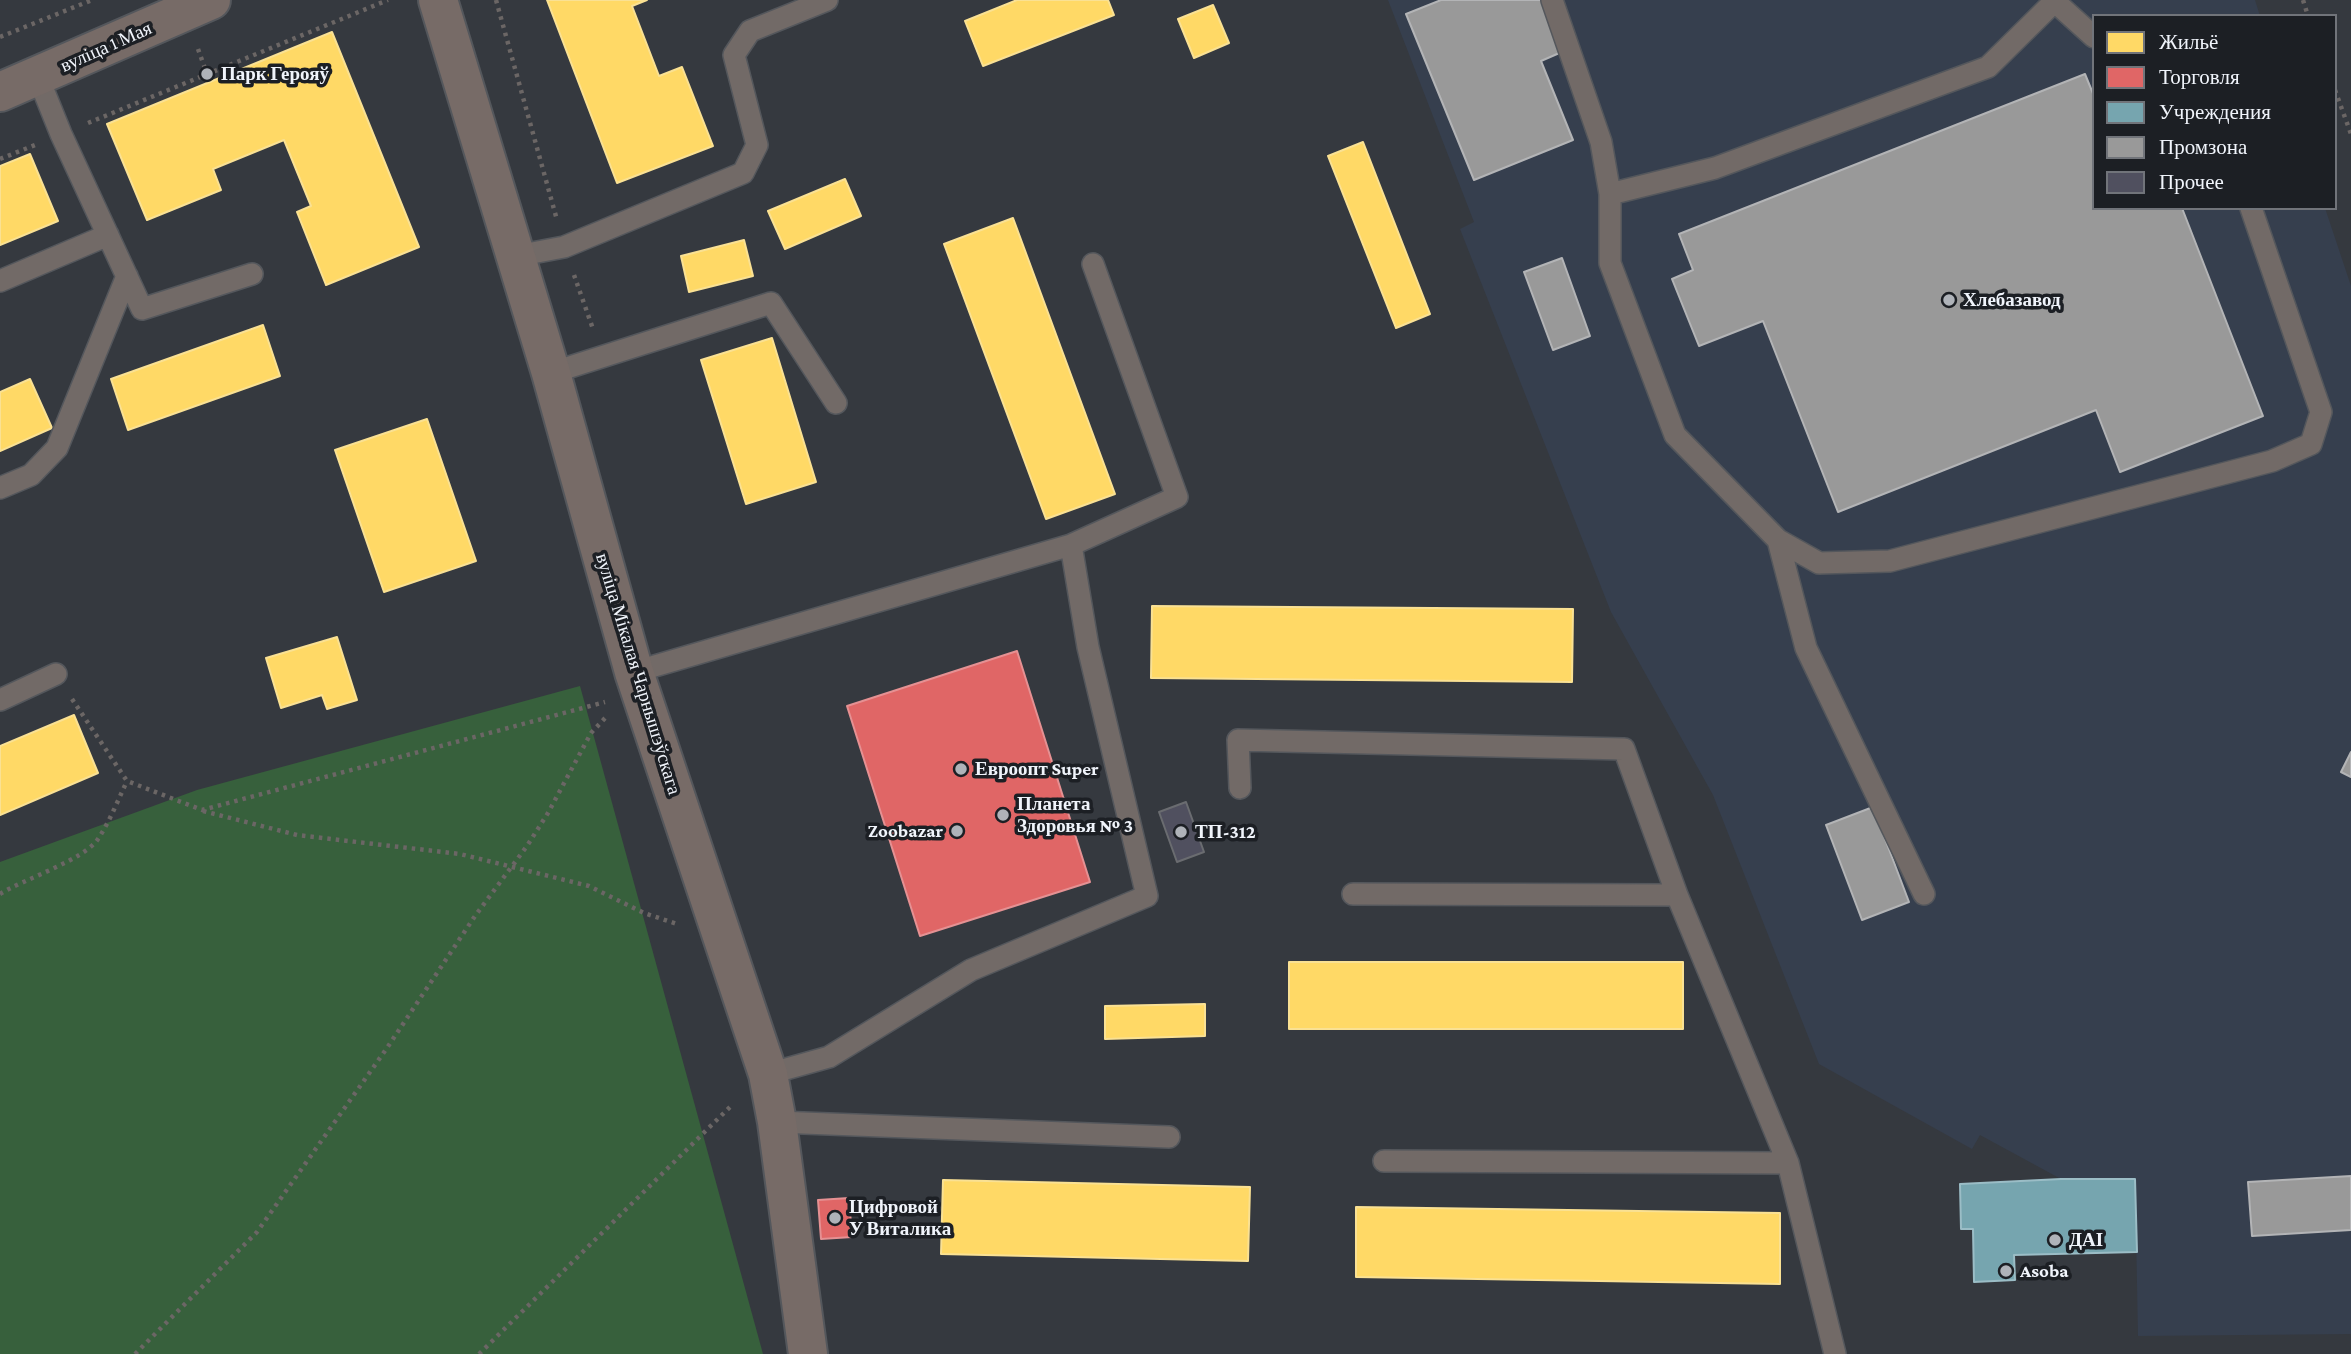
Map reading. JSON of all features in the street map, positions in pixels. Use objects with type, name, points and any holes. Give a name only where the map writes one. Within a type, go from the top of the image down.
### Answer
[{"type":"street","name":"вуліца 1 Мая","points":[[0,93],[211,0]]},
{"type":"street","name":"вуліца Мікалая Чарнышэўскага","points":[[438,0],[551,373],[634,672],[768,1074],[777,1122],[808,1354]]},
{"type":"lane","points":[[516,256],[564,247],[743,173],[757,145],[734,55],[750,31],[827,0]]},
{"type":"lane","points":[[1552,0],[1601,142],[1610,194],[1610,262],[1675,435],[1777,540],[1819,563],[1890,561],[2272,461],[2311,444],[2321,412],[2252,210]]},
{"type":"lane","points":[[1610,194],[1715,169],[1988,67],[2055,1],[2092,35]]},
{"type":"lane","points":[[38,77],[61,134],[142,309],[252,274]]},
{"type":"lane","points":[[0,281],[108,235]]},
{"type":"lane","points":[[634,672],[1071,545],[1177,497],[1093,264]]},
{"type":"lane","points":[[0,488],[32,475],[57,448],[127,276]]},
{"type":"lane","points":[[551,373],[771,303],[836,403]]},
{"type":"lane","points":[[1777,540],[1807,648],[1924,894]]},
{"type":"lane","points":[[768,1074],[830,1058],[971,970],[1147,896],[1088,647],[1071,545]]},
{"type":"lane","points":[[0,700],[56,674]]},
{"type":"lane","points":[[1240,788],[1238,740],[1624,750],[1677,895],[1788,1163],[1835,1354]]},
{"type":"lane","points":[[1353,894],[1677,895]]},
{"type":"lane","points":[[777,1122],[1170,1137]]},
{"type":"lane","points":[[1384,1161],[1788,1163]]},
{"type":"path","points":[[0,37],[92,0]]},
{"type":"path","points":[[0,159],[388,0]]},
{"type":"path","points":[[496,0],[564,247],[603,356]]},
{"type":"path","points":[[2337,96],[2351,134]]},
{"type":"path","points":[[56,674],[127,781],[202,810],[297,835],[460,854],[589,886],[645,913],[677,924]]},
{"type":"path","points":[[135,1354],[257,1232],[387,1048],[475,916],[512,867],[548,813],[591,733],[612,712],[608,701],[202,810]]},
{"type":"path","points":[[0,894],[17,883],[66,863],[97,842],[127,781]]},
{"type":"path","points":[[673,911],[681,937]]},
{"type":"path","points":[[480,1354],[734,1104],[768,1074]]},
{"type":"path","points":[[730,1091],[736,1117]]},
{"type":"shaded area","points":[[1388,0],[2255,0],[2259,14],[2092,14],[2092,210],[2326,210],[2351,286],[2351,1334],[2138,1336],[2135,1179],[2061,1179],[1980,1135],[1972,1149],[1819,1064],[1713,795],[1611,612],[1460,229],[1474,222]]},
{"type":"green space","points":[[580,686],[763,1354],[0,1354],[0,862],[197,790]]},
{"type":"building: Жильё","points":[[547,0],[647,0],[632,6],[659,76],[682,67],[713,146],[617,183]]},
{"type":"building: Жильё","points":[[1017,0],[1108,0],[1114,15],[983,66],[965,21]]},
{"type":"building: Жильё","points":[[1213,5],[1229,43],[1194,58],[1178,19]]},
{"type":"building: Жильё","points":[[332,32],[419,247],[326,285],[297,212],[311,206],[284,140],[213,169],[221,190],[147,220],[107,124]]},
{"type":"building: Жильё","points":[[1363,142],[1430,314],[1396,328],[1328,156]]},
{"type":"building: Жильё","points":[[30,154],[58,221],[0,245],[0,166]]},
{"type":"building: Жильё","points":[[845,179],[861,216],[785,249],[768,211]]},
{"type":"building: Жильё","points":[[1013,218],[1115,494],[1046,519],[944,244]]},
{"type":"building: Жильё","points":[[744,240],[753,276],[689,292],[681,256]]},
{"type":"building: Жильё","points":[[263,325],[280,376],[128,430],[111,379]]},
{"type":"building: Жильё","points":[[772,338],[816,482],[746,504],[701,360]]},
{"type":"building: Жильё","points":[[30,379],[52,428],[0,451],[0,392]]},
{"type":"building: Жильё","points":[[427,419],[476,561],[384,592],[335,450]]},
{"type":"building: Жильё","points":[[1152,606],[1573,609],[1572,682],[1151,678]]},
{"type":"building: Жильё","points":[[337,637],[357,700],[327,709],[322,695],[281,708],[266,658]]},
{"type":"building: Жильё","points":[[74,715],[98,773],[0,815],[0,746]]},
{"type":"building: Жильё","points":[[1289,962],[1683,962],[1683,1029],[1289,1029]]},
{"type":"building: Жильё","points":[[1205,1004],[1205,1036],[1105,1039],[1105,1006]]},
{"type":"building: Жильё","points":[[943,1180],[1250,1187],[1248,1261],[941,1254]]},
{"type":"building: Жильё","points":[[1356,1207],[1780,1213],[1780,1284],[1356,1277]]},
{"type":"building: Торговля","name":"Евроопт Super","points":[[1017,651],[1090,882],[920,936],[847,706]]},
{"type":"building: Торговля","name":"Цифровой У Виталика","points":[[849,1198],[852,1237],[821,1239],[818,1200]]},
{"type":"building: Учреждения","name":"ДАІ","points":[[2061,1179],[2135,1179],[2137,1252],[2014,1255],[2015,1280],[1974,1282],[1973,1229],[1961,1229],[1960,1184]]},
{"type":"building: Промзона","points":[[1441,0],[1543,0],[1564,51],[1541,61],[1573,140],[1474,180],[1406,14]]},
{"type":"building: Промзона","name":"Хлебазавод","points":[[2085,74],[2092,91],[2092,210],[2183,210],[2263,416],[2120,472],[2096,410],[1838,512],[1763,321],[1699,346],[1672,279],[1693,270],[1679,234]]},
{"type":"building: Промзона","points":[[1562,258],[1590,336],[1553,350],[1524,272]]},
{"type":"building: Промзона","points":[[2351,752],[2351,777],[2341,772]]},
{"type":"building: Промзона","points":[[1873,807],[1909,902],[1862,920],[1826,825]]},
{"type":"building: Промзона","points":[[2351,1176],[2351,1230],[2252,1236],[2248,1182]]},
{"type":"building: Прочее","name":"ТП-312","points":[[1186,802],[1204,852],[1177,862],[1159,812]]},
{"type":"place","name":"Парк Герояў","points":[[207,74]]},
{"type":"place","name":"Хлебазавод","points":[[1949,300]]},
{"type":"place","name":"Евроопт Super","points":[[961,769]]},
{"type":"place","name":"Планета Здоровья № 3","points":[[1003,815]]},
{"type":"place","name":"Zoobazar","points":[[957,831]]},
{"type":"place","name":"ТП-312","points":[[1181,832]]},
{"type":"place","name":"Цифровой У Виталика","points":[[835,1218]]},
{"type":"place","name":"ДАІ","points":[[2055,1240]]},
{"type":"place","name":"Asoba","points":[[2006,1271]]}]
